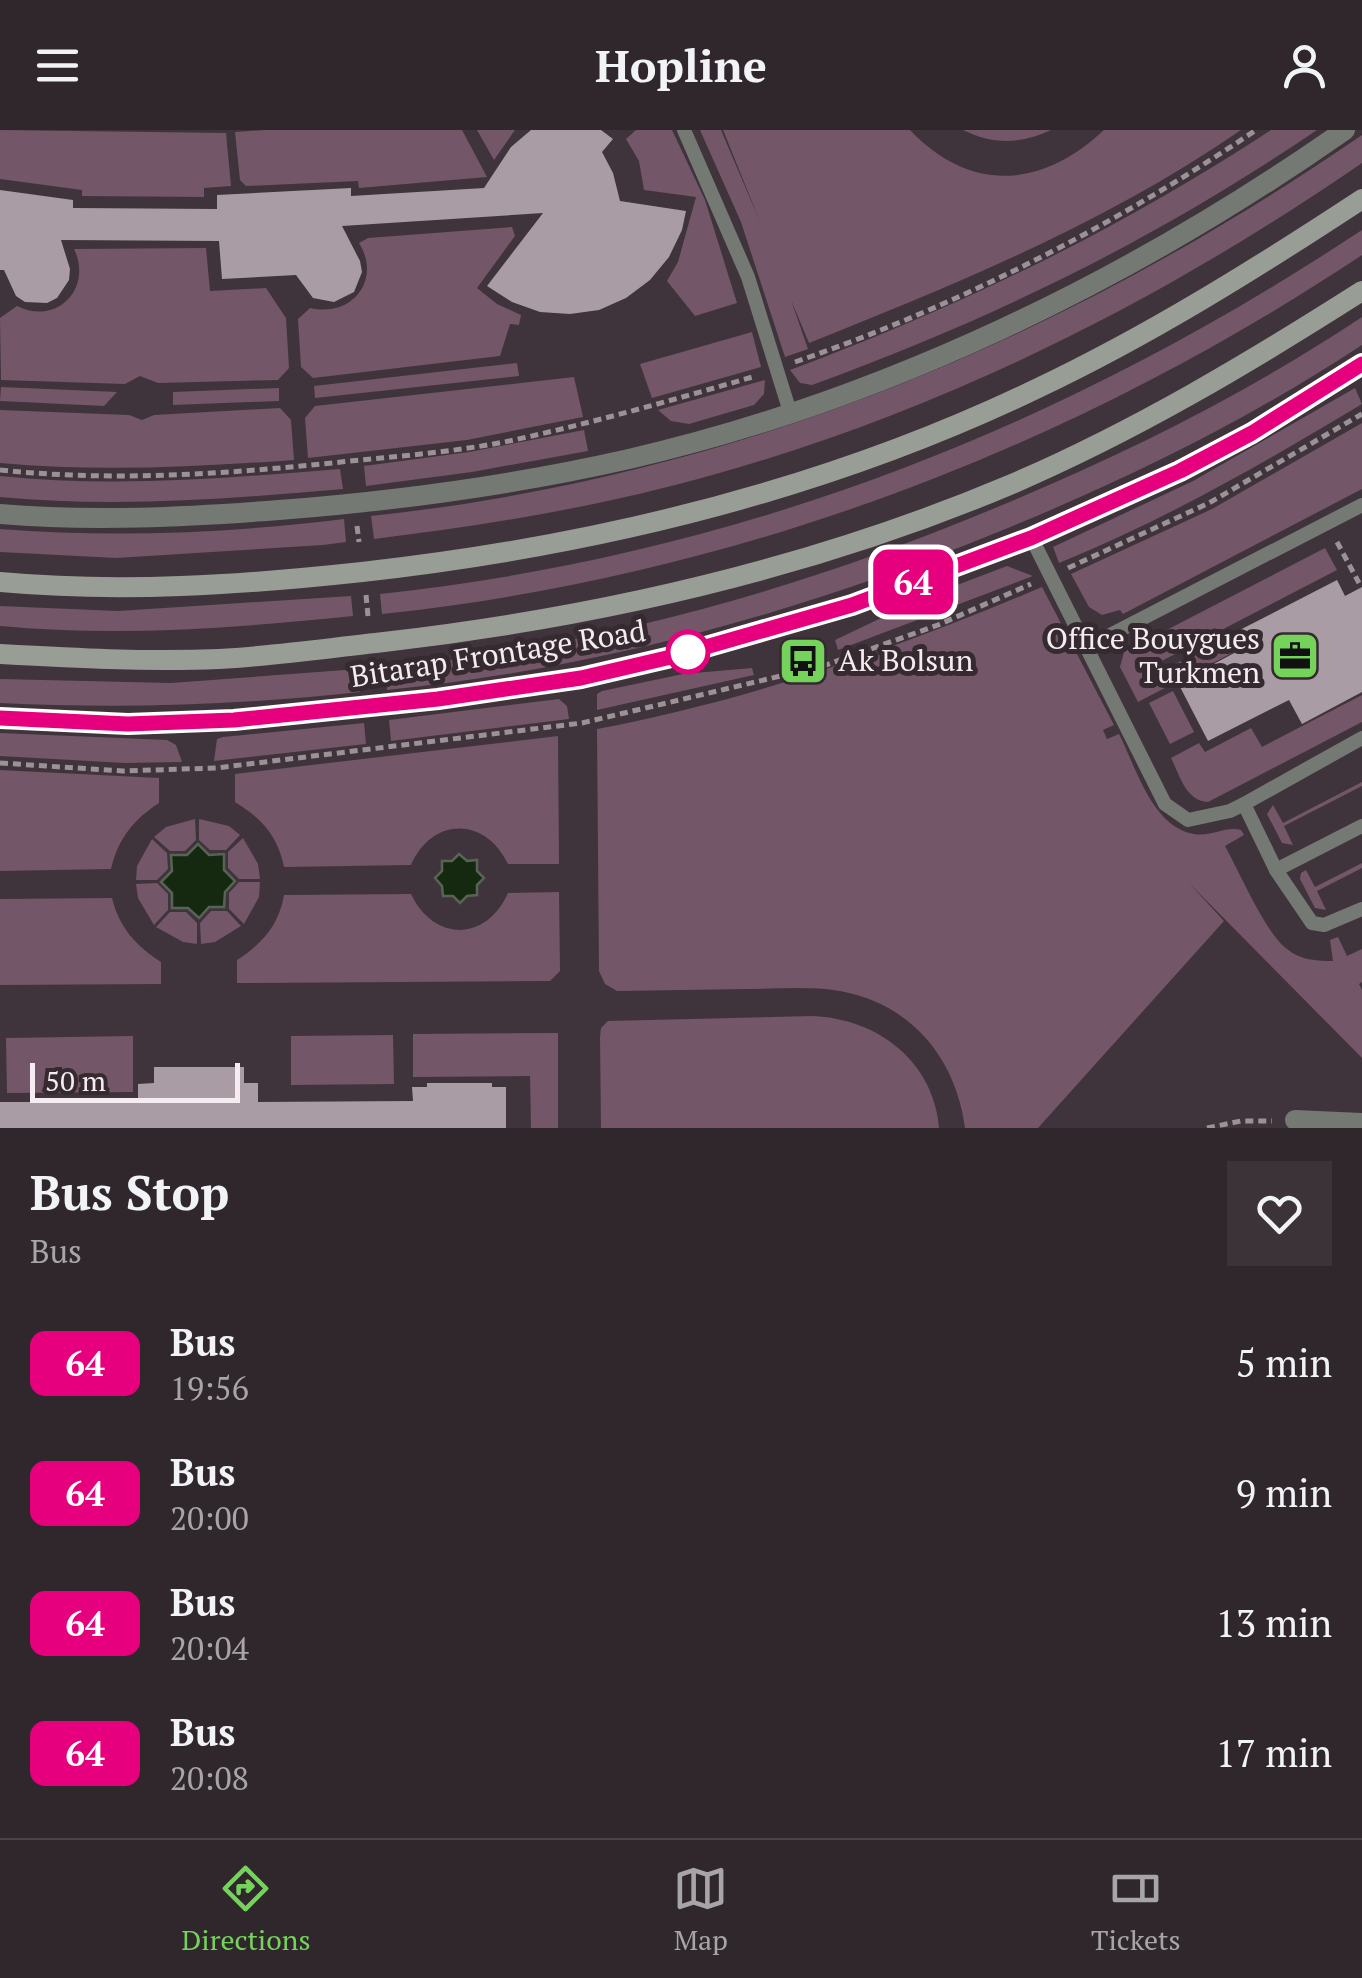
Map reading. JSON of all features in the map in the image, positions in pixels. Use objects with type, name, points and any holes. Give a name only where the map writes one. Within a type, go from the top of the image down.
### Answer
[{"type":"main road","points":[[0,582],[76,587],[155,586],[307,578],[421,566],[550,545],[748,500],[956,425],[1035,390],[1113,351],[1252,271],[1362,199]]},
{"type":"main road","points":[[0,654],[153,660],[289,653],[575,614],[702,588],[896,529],[1013,483],[1110,438],[1237,370],[1362,291]]},
{"type":"street","points":[[0,514],[117,518],[220,514],[426,494],[633,458],[790,412],[944,355],[1103,278],[1222,211],[1345,130]]},
{"type":"street","name":"Bitarap Frontage Road","points":[[0,718],[128,724],[204,722],[378,706],[581,678],[671,657],[852,605],[1031,538],[1252,433],[1362,364]]},
{"type":"street","points":[[1296,1120],[1362,1123]]},
{"type":"lane","points":[[684,130],[748,278],[790,412]]},
{"type":"lane","points":[[1087,647],[1362,505]]},
{"type":"lane","points":[[1031,538],[1164,804],[1188,820],[1230,811],[1362,738]]},
{"type":"lane","points":[[1244,804],[1276,870],[1312,923],[1324,925],[1362,909]]},
{"type":"lane","points":[[1276,870],[1362,826]]},
{"type":"path","points":[[0,470],[71,476],[160,476],[293,467],[466,449],[652,406],[836,348],[1020,268],[1166,188],[1256,130]]},
{"type":"path","points":[[356,518],[359,542]]},
{"type":"path","points":[[1338,544],[1359,583]]},
{"type":"path","points":[[366,595],[368,616]]},
{"type":"path","points":[[1207,1128],[1241,1121],[1296,1120]]},
{"type":"shaded area","points":[[0,130],[226,133],[231,186],[204,188],[204,197],[82,196],[82,190],[0,179]]},
{"type":"shaded area","points":[[462,130],[487,177],[359,188],[358,181],[246,186],[240,180],[235,132]]},
{"type":"shaded area","points":[[477,130],[515,130],[494,160]]},
{"type":"shaded area","points":[[636,130],[672,130],[705,200],[737,303],[695,316],[667,281],[678,262],[696,197],[644,190],[639,161],[626,139]]},
{"type":"shaded area","points":[[700,130],[721,130],[761,224],[723,130],[910,130],[933,151],[957,165],[1007,176],[1056,163],[1104,130],[1241,130],[1085,222],[977,273],[809,343],[791,300],[808,349],[785,357],[741,222]]},
{"type":"shaded area","points":[[963,130],[1051,130],[1007,141]]},
{"type":"shaded area","points":[[1271,130],[1317,130],[1195,207],[1009,304],[812,385],[800,383],[790,370],[916,320],[1038,264],[1156,200]]},
{"type":"shaded area","points":[[1362,135],[1362,163],[1210,260],[1052,345],[887,417],[802,448],[631,496],[503,521],[374,539],[371,516],[506,497],[637,469],[765,433],[891,388],[1013,336],[1132,276],[1248,209]]},
{"type":"shaded area","points":[[512,227],[515,236],[477,288],[497,304],[521,315],[519,325],[510,324],[500,356],[313,378],[301,367],[298,319],[310,308],[339,307],[359,293],[367,270],[359,243],[368,238]]},
{"type":"shaded area","points":[[1362,230],[1362,255],[1250,325],[1135,388],[1016,445],[894,494],[769,536],[642,570],[513,596],[382,614],[380,594],[513,575],[643,549],[770,514],[893,472],[1014,422],[1132,365],[1248,301]]},
{"type":"shaded area","points":[[206,248],[210,291],[266,288],[286,318],[289,368],[278,380],[158,383],[140,376],[125,384],[1,380],[0,318],[17,306],[45,311],[68,300],[79,277],[74,249]]},
{"type":"shaded area","points":[[1362,317],[1362,345],[1228,425],[1089,493],[920,563],[696,634],[543,668],[387,690],[385,667],[462,658],[613,631],[761,592],[906,543],[1127,450],[1270,374]]},
{"type":"shaded area","points":[[752,332],[761,367],[652,398],[640,364]]},
{"type":"shaded area","points":[[517,363],[519,376],[315,398],[314,386]]},
{"type":"shaded area","points":[[574,377],[583,417],[467,440],[308,458],[305,418],[315,406]]},
{"type":"shaded area","points":[[765,380],[764,394],[754,405],[689,424],[671,421],[658,410]]},
{"type":"shaded area","points":[[1,387],[117,392],[104,406],[0,401]]},
{"type":"shaded area","points":[[279,388],[279,401],[173,405],[173,392]]},
{"type":"shaded area","points":[[1355,388],[1362,404],[1325,426],[1176,509],[1059,563],[1053,547],[1193,481]]},
{"type":"shaded area","points":[[280,408],[291,420],[294,460],[147,468],[0,463],[0,410],[129,415],[142,420],[154,415]]},
{"type":"shaded area","points":[[1362,423],[1362,489],[1123,614],[1120,610],[1102,615],[1089,607],[1071,574],[1212,509]]},
{"type":"shaded area","points":[[584,430],[588,451],[366,486],[364,466],[469,452]]},
{"type":"shaded area","points":[[340,469],[343,489],[300,493],[129,502],[0,497],[0,476],[128,481]]},
{"type":"shaded area","points":[[344,519],[346,542],[323,545],[116,558],[0,552],[0,529],[172,533]]},
{"type":"shaded area","points":[[1325,548],[1337,570],[1152,666],[1156,674],[1227,637],[1234,652],[1138,702],[1120,667],[1124,652]]},
{"type":"shaded area","points":[[1007,566],[1033,576],[838,650],[835,640],[923,598]]},
{"type":"shaded area","points":[[1042,587],[1114,725],[1103,730],[1107,739],[1119,734],[1156,808],[1179,829],[1194,834],[1241,830],[1244,835],[1225,846],[1270,930],[1292,953],[1333,961],[1330,940],[1338,937],[1347,956],[1362,949],[1362,1058],[1188,882],[1224,921],[1038,1128],[965,1128],[952,1079],[926,1039],[889,1008],[866,998],[817,989],[617,991],[605,984],[599,971],[597,729],[711,703],[823,670]]},
{"type":"shaded area","points":[[351,596],[353,616],[265,624],[133,631],[0,626],[0,606],[118,611]]},
{"type":"shaded area","points":[[752,668],[754,675],[597,710],[597,694],[602,691],[683,674]]},
{"type":"shaded area","points":[[358,669],[360,692],[135,706],[0,703],[0,679],[171,683]]},
{"type":"shaded area","points":[[1173,691],[1194,732],[1170,744],[1149,703]]},
{"type":"shaded area","points":[[1362,695],[1362,722],[1208,802],[1189,792],[1171,758],[1199,743],[1205,752],[1251,728],[1262,747]]},
{"type":"shaded area","points":[[559,699],[567,706],[569,719],[391,741],[389,720]]},
{"type":"shaded area","points":[[364,723],[366,744],[214,761],[217,739],[223,737]]},
{"type":"shaded area","points":[[0,733],[167,740],[176,745],[182,762],[0,756]]},
{"type":"shaded area","points":[[558,736],[559,864],[508,864],[486,837],[459,828],[432,838],[411,865],[284,867],[267,829],[235,802],[235,774]]},
{"type":"shaded area","points":[[0,770],[159,778],[159,803],[128,831],[111,869],[0,871]]},
{"type":"shaded area","points":[[1362,782],[1362,786],[1284,826],[1293,845],[1282,843],[1267,814],[1273,805],[1283,823]]},
{"type":"shaded area","points":[[195,819],[196,840],[185,851],[170,851],[154,837],[166,827]]},
{"type":"shaded area","points":[[199,819],[229,826],[240,835],[226,850],[210,850],[199,840]]},
{"type":"shaded area","points":[[243,838],[258,864],[260,879],[239,879],[228,868],[228,852]]},
{"type":"shaded area","points":[[152,839],[167,853],[168,869],[157,880],[136,880],[137,866]]},
{"type":"shaded area","points":[[198,844],[209,855],[224,854],[224,870],[235,881],[225,892],[224,907],[209,907],[199,918],[188,908],[172,908],[172,893],[161,882],[172,871],[171,855],[187,855]]},
{"type":"shaded area","points":[[459,854],[467,861],[477,860],[477,871],[484,878],[477,885],[477,895],[467,896],[460,903],[453,896],[443,896],[442,886],[435,878],[442,871],[442,861],[452,861]]},
{"type":"shaded area","points":[[1362,863],[1362,868],[1317,891],[1326,910],[1315,908],[1300,879],[1301,873],[1306,870],[1315,887]]},
{"type":"shaded area","points":[[239,882],[260,882],[259,897],[244,924],[229,909],[229,893]]},
{"type":"shaded area","points":[[157,883],[168,894],[168,910],[154,925],[138,898],[136,884]]},
{"type":"shaded area","points":[[559,892],[560,971],[550,981],[237,983],[237,960],[268,933],[284,895],[411,894],[433,921],[460,930],[487,921],[508,893]]},
{"type":"shaded area","points":[[112,898],[130,935],[161,962],[161,984],[0,985],[0,899]]},
{"type":"shaded area","points":[[211,911],[227,911],[241,926],[215,942],[201,944],[200,923]]},
{"type":"shaded area","points":[[170,912],[186,912],[197,923],[197,944],[183,942],[156,927]]},
{"type":"shaded area","points":[[813,1016],[859,1025],[898,1048],[926,1082],[939,1128],[601,1128],[600,1037],[601,1028],[608,1021]]},
{"type":"shaded area","points":[[558,1033],[558,1128],[531,1128],[530,1076],[413,1077],[413,1034]]},
{"type":"shaded area","points":[[393,1035],[394,1084],[291,1085],[291,1036]]},
{"type":"shaded area","points":[[133,1036],[133,1092],[7,1093],[6,1038]]},
{"type":"building","points":[[531,130],[601,130],[613,139],[602,152],[613,173],[620,201],[686,211],[669,257],[650,280],[626,298],[599,310],[570,314],[540,312],[512,302],[487,286],[543,213],[342,226],[362,272],[354,292],[334,302],[313,298],[296,275],[222,279],[219,241],[61,240],[70,269],[69,280],[57,298],[47,303],[25,302],[16,296],[4,270],[0,270],[0,190],[73,200],[73,208],[217,209],[217,195],[351,188],[351,196],[484,188],[511,147]]},
{"type":"building","name":"Office Bouygues Turkmen","points":[[1337,580],[1345,596],[1362,587],[1362,692],[1302,724],[1289,700],[1208,741],[1178,683],[1238,651],[1230,635]]},
{"type":"building","points":[[154,1067],[244,1067],[244,1083],[258,1083],[258,1102],[413,1101],[412,1087],[427,1087],[427,1083],[492,1083],[492,1087],[506,1087],[506,1128],[0,1128],[0,1102],[138,1102],[138,1084],[154,1083]]},
{"type":"bus line","name":"64","points":[[0,718],[128,724],[234,720],[438,699],[581,678],[671,657],[852,605],[1031,538],[1180,471],[1252,433],[1362,364]]},
{"type":"place","name":"Office Bouygues Turkmen","points":[[1295,656]]},
{"type":"place","name":"Ak Bolsun","points":[[803,661]]}]
